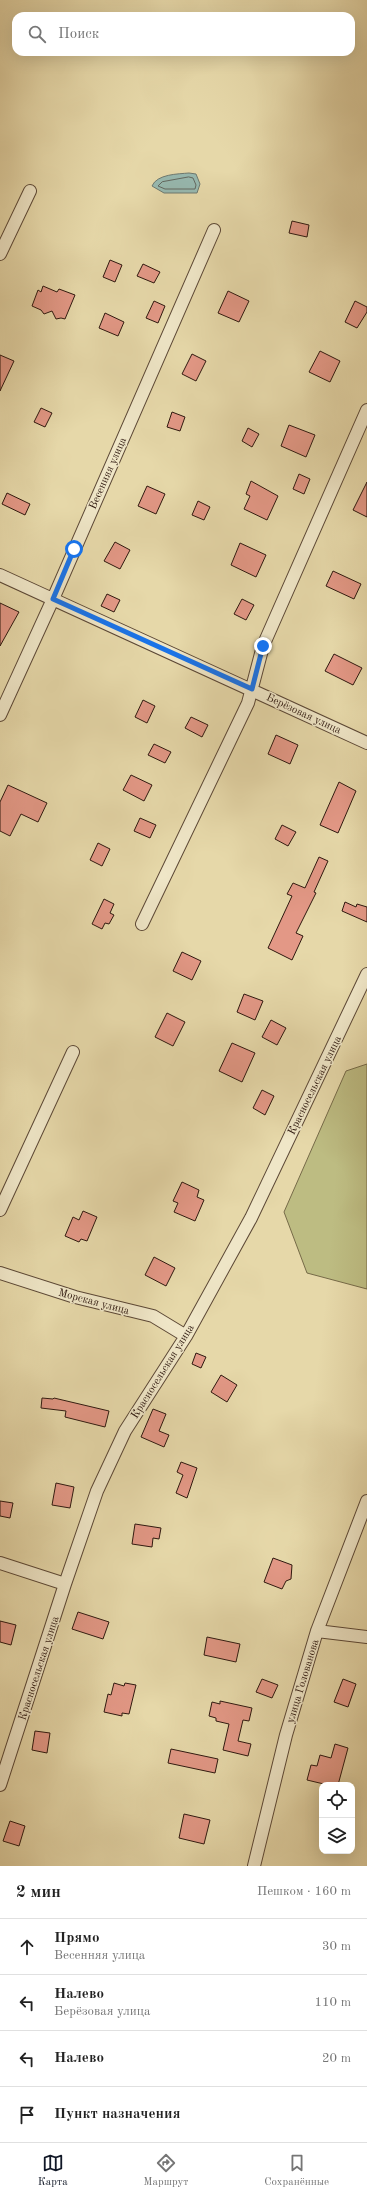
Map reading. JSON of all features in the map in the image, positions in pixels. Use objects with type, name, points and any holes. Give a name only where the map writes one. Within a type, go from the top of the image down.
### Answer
[{"type":"street","points":[[0,254],[30,191]]},
{"type":"street","name":"Весенняя улица","points":[[0,715],[53,599],[214,230]]},
{"type":"street","points":[[142,924],[248,703],[263,646],[367,410]]},
{"type":"street","name":"Берёзовая улица","points":[[0,575],[252,689],[367,743]]},
{"type":"street","name":"Красносельская улица","points":[[0,1786],[65,1584],[97,1491],[125,1431],[186,1336],[251,1218],[367,974]]},
{"type":"street","points":[[0,1210],[73,1052]]},
{"type":"street","name":"Морская улица","points":[[0,1273],[76,1297],[153,1316],[186,1336]]},
{"type":"street","name":"улица Голованова","points":[[254,1866],[286,1735],[317,1632],[367,1501]]},
{"type":"street","points":[[0,1563],[65,1584]]},
{"type":"street","points":[[317,1632],[367,1637]]},
{"type":"shaded area","points":[[367,1064],[367,1289],[307,1273],[284,1212],[346,1071]]},
{"type":"water","points":[[174,174],[196,174],[200,184],[197,193],[164,193],[152,186],[158,179],[163,177]]},
{"type":"building","points":[[292,221],[309,225],[307,237],[289,233]]},
{"type":"building","points":[[110,260],[122,265],[115,282],[103,277]]},
{"type":"building","points":[[143,264],[160,272],[154,283],[137,276]]},
{"type":"building","points":[[43,286],[57,292],[59,289],[75,295],[65,319],[56,319],[52,311],[44,314],[41,310],[32,306],[38,290],[41,292]]},
{"type":"building","points":[[228,291],[249,301],[239,322],[218,313]]},
{"type":"building","points":[[154,301],[165,306],[158,323],[146,318]]},
{"type":"building","points":[[355,301],[367,307],[367,312],[357,328],[345,322]]},
{"type":"building","points":[[105,313],[124,322],[118,336],[99,328]]},
{"type":"building","points":[[320,351],[340,361],[330,382],[309,372]]},
{"type":"building","points":[[192,354],[206,361],[196,381],[182,374]]},
{"type":"building","points":[[0,355],[14,361],[0,391]]},
{"type":"building","points":[[41,408],[52,413],[45,427],[34,422]]},
{"type":"building","points":[[172,412],[185,417],[180,431],[167,427]]},
{"type":"building","points":[[289,425],[315,435],[306,457],[281,446]]},
{"type":"building","points":[[248,428],[259,434],[252,447],[242,441]]},
{"type":"building","points":[[299,474],[310,479],[304,494],[293,489]]},
{"type":"building","points":[[251,481],[278,496],[267,520],[244,509],[250,496],[246,494]]},
{"type":"building","points":[[367,482],[367,517],[353,510]]},
{"type":"building","points":[[147,486],[165,494],[156,514],[138,506]]},
{"type":"building","points":[[7,493],[30,504],[25,515],[2,504]]},
{"type":"building","points":[[198,501],[210,507],[204,520],[192,515]]},
{"type":"building","points":[[115,542],[130,550],[120,569],[104,561]]},
{"type":"building","points":[[240,543],[266,555],[256,577],[231,565]]},
{"type":"building","points":[[333,571],[361,584],[354,599],[326,586]]},
{"type":"building","points":[[107,594],[120,600],[114,612],[101,606]]},
{"type":"building","points":[[242,599],[254,605],[246,620],[234,614]]},
{"type":"building","points":[[0,603],[19,612],[0,646]]},
{"type":"building","points":[[334,654],[362,668],[353,685],[325,671]]},
{"type":"building","points":[[143,700],[155,706],[147,723],[135,717]]},
{"type":"building","points":[[191,717],[208,725],[202,737],[185,728]]},
{"type":"building","points":[[276,735],[298,745],[290,764],[268,754]]},
{"type":"building","points":[[154,744],[171,752],[165,763],[148,755]]},
{"type":"building","points":[[131,775],[152,785],[144,801],[123,790]]},
{"type":"building","points":[[339,782],[356,791],[338,833],[320,825]]},
{"type":"building","points":[[8,785],[47,803],[38,822],[21,814],[10,836],[0,831],[0,802]]},
{"type":"building","points":[[140,818],[156,825],[150,838],[134,831]]},
{"type":"building","points":[[282,825],[296,832],[288,846],[275,839]]},
{"type":"building","points":[[98,843],[110,849],[102,866],[90,860]]},
{"type":"building","points":[[319,857],[328,861],[314,892],[316,893],[296,933],[303,936],[292,960],[268,948],[292,896],[287,894],[293,883],[305,888]]},
{"type":"building","points":[[104,899],[114,904],[110,913],[114,915],[109,924],[105,923],[102,929],[92,924]]},
{"type":"building","points":[[345,902],[356,907],[357,904],[367,907],[367,922],[342,911]]},
{"type":"building","points":[[182,952],[201,961],[192,980],[173,971]]},
{"type":"building","points":[[244,994],[263,1001],[255,1020],[237,1012]]},
{"type":"building","points":[[167,1013],[185,1022],[173,1046],[155,1037]]},
{"type":"building","points":[[271,1020],[286,1028],[277,1045],[262,1037]]},
{"type":"building","points":[[232,1043],[255,1053],[242,1082],[219,1071]]},
{"type":"building","points":[[262,1090],[274,1096],[265,1115],[253,1108]]},
{"type":"building","points":[[182,1182],[199,1190],[197,1197],[204,1200],[195,1221],[174,1212],[178,1203],[173,1201]]},
{"type":"building","points":[[83,1211],[97,1217],[87,1241],[81,1239],[79,1242],[65,1236],[73,1217],[79,1220]]},
{"type":"building","points":[[154,1257],[175,1268],[166,1286],[145,1275]]},
{"type":"building","points":[[196,1353],[206,1357],[201,1368],[192,1364]]},
{"type":"building","points":[[221,1375],[237,1385],[227,1402],[211,1392]]},
{"type":"building","points":[[42,1398],[54,1398],[109,1411],[105,1427],[65,1417],[66,1411],[41,1408]]},
{"type":"building","points":[[153,1409],[166,1414],[159,1431],[169,1435],[164,1447],[141,1437]]},
{"type":"building","points":[[181,1462],[197,1468],[187,1498],[176,1493],[183,1475],[177,1472]]},
{"type":"building","points":[[56,1483],[74,1487],[70,1508],[52,1505]]},
{"type":"building","points":[[0,1501],[13,1503],[10,1518],[0,1516]]},
{"type":"building","points":[[135,1524],[161,1528],[159,1539],[153,1538],[152,1547],[132,1544]]},
{"type":"building","points":[[273,1558],[292,1565],[291,1579],[286,1581],[282,1589],[264,1582]]},
{"type":"building","points":[[78,1612],[109,1622],[103,1639],[72,1629]]},
{"type":"building","points":[[0,1621],[16,1625],[11,1645],[0,1642]]},
{"type":"building","points":[[207,1637],[240,1644],[236,1662],[204,1655]]},
{"type":"building","points":[[262,1679],[278,1685],[272,1698],[256,1692]]},
{"type":"building","points":[[343,1679],[356,1684],[348,1707],[334,1702]]},
{"type":"building","points":[[114,1683],[124,1686],[125,1683],[136,1685],[129,1714],[122,1713],[122,1716],[104,1712],[108,1694],[111,1695]]},
{"type":"building","points":[[220,1701],[252,1708],[249,1721],[243,1720],[238,1741],[251,1744],[248,1756],[223,1750],[229,1724],[216,1721],[216,1718],[209,1716],[212,1702],[220,1704]]},
{"type":"building","points":[[35,1731],[50,1733],[47,1753],[32,1750]]},
{"type":"building","points":[[335,1744],[348,1748],[339,1782],[319,1783],[307,1780],[311,1765],[317,1766],[320,1755],[331,1758]]},
{"type":"building","points":[[171,1749],[218,1759],[215,1773],[168,1763]]},
{"type":"building","points":[[184,1814],[210,1820],[204,1844],[179,1838]]},
{"type":"building","points":[[10,1821],[25,1826],[19,1846],[3,1841]]},
{"type":"route","points":[[74,549],[53,599],[252,689],[263,646]]}]
